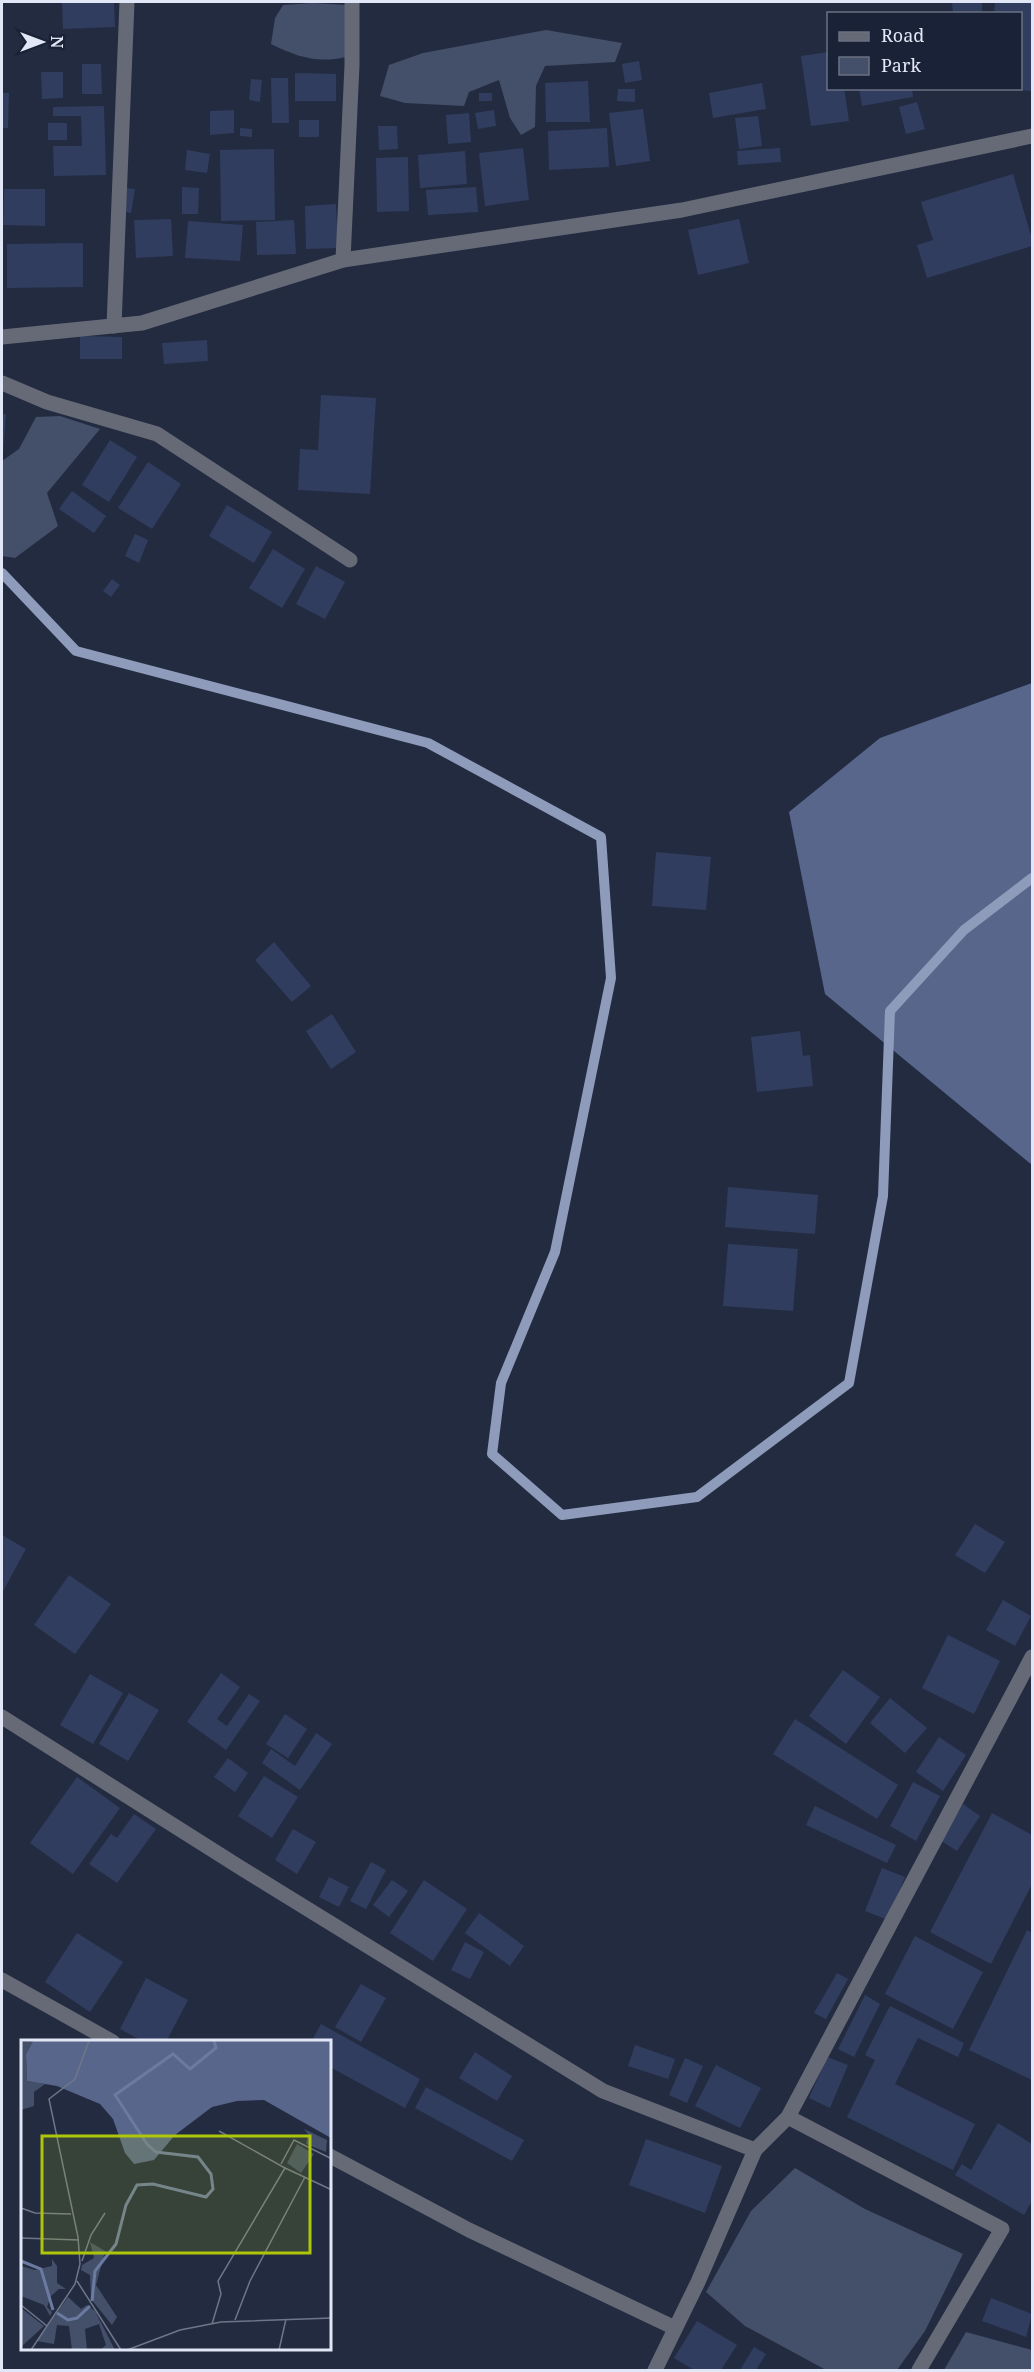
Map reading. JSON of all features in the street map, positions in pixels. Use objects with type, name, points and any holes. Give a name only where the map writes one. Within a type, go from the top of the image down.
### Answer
[{"type":"street","points":[[114,326],[127,2]]},
{"type":"street","points":[[343,260],[352,65],[352,2]]},
{"type":"street","points":[[2,337],[142,322],[343,260],[682,210],[1032,136]]},
{"type":"street","points":[[2,382],[47,402],[157,434],[350,560]]},
{"type":"street","points":[[655,2370],[755,2150],[788,2117],[1032,1657]]},
{"type":"street","points":[[2,1717],[603,2091],[755,2150]]},
{"type":"street","points":[[2,1980],[109,2040]]},
{"type":"street","points":[[788,2117],[1002,2229],[920,2370]]},
{"type":"street","points":[[332,2157],[469,2230],[675,2328]]},
{"type":"green space","points":[[313,3],[347,5],[345,57],[325,60],[307,58],[271,44],[275,18],[283,5]]},
{"type":"green space","points":[[546,30],[622,43],[615,62],[545,66],[536,86],[535,127],[521,135],[510,118],[499,80],[469,92],[464,106],[405,103],[380,96],[389,65],[423,53]]},
{"type":"green space","points":[[60,416],[100,429],[47,493],[58,526],[15,558],[2,556],[2,461],[19,449],[36,417]]},
{"type":"green space","points":[[795,2168],[865,2209],[963,2254],[925,2331],[897,2370],[826,2370],[745,2326],[706,2292],[751,2211]]},
{"type":"green space","points":[[966,2332],[1032,2350],[1032,2370],[944,2370]]},
{"type":"shaded area","points":[[1032,683],[1032,1165],[825,994],[789,812],[880,738]]},
{"type":"building","points":[[62,2],[114,2],[115,27],[63,29]]},
{"type":"building","points":[[952,2],[982,2],[982,12],[953,12]]},
{"type":"building","points":[[995,2],[1032,2],[1032,91],[1020,90],[1022,90],[1022,12],[994,12]]},
{"type":"building","points":[[827,52],[827,90],[844,90],[849,121],[811,126],[801,56]]},
{"type":"building","points":[[639,61],[642,80],[625,83],[622,64]]},
{"type":"building","points":[[82,64],[101,64],[102,94],[82,94]]},
{"type":"building","points":[[41,72],[63,72],[63,98],[42,99]]},
{"type":"building","points":[[295,73],[336,74],[336,101],[295,101]]},
{"type":"building","points":[[271,78],[288,78],[289,123],[272,123]]},
{"type":"building","points":[[251,79],[262,80],[260,102],[249,100]]},
{"type":"building","points":[[588,81],[590,122],[546,122],[545,83]]},
{"type":"building","points":[[762,83],[766,109],[713,118],[709,93]]},
{"type":"building","points":[[618,89],[635,89],[635,102],[617,101]]},
{"type":"building","points":[[859,90],[912,90],[913,97],[862,106]]},
{"type":"building","points":[[2,93],[9,93],[8,128],[2,128]]},
{"type":"building","points":[[479,93],[492,93],[492,101],[479,101]]},
{"type":"building","points":[[917,102],[925,129],[906,134],[899,107]]},
{"type":"building","points":[[104,106],[106,175],[54,176],[53,146],[82,146],[81,116],[53,116],[53,107]]},
{"type":"building","points":[[643,109],[650,161],[616,166],[609,113]]},
{"type":"building","points":[[234,110],[234,133],[210,135],[210,111]]},
{"type":"building","points":[[494,110],[496,126],[478,129],[475,113]]},
{"type":"building","points":[[469,113],[471,142],[448,144],[446,115]]},
{"type":"building","points":[[758,116],[762,146],[739,149],[735,118]]},
{"type":"building","points":[[299,120],[319,120],[319,137],[299,137]]},
{"type":"building","points":[[48,123],[67,123],[67,140],[48,140]]},
{"type":"building","points":[[378,126],[397,126],[398,149],[379,150]]},
{"type":"building","points":[[240,128],[252,129],[252,137],[240,136]]},
{"type":"building","points":[[607,128],[609,167],[549,170],[548,131]]},
{"type":"building","points":[[523,148],[529,200],[485,206],[479,153]]},
{"type":"building","points":[[780,148],[781,162],[738,165],[737,151]]},
{"type":"building","points":[[274,149],[275,220],[221,221],[220,150]]},
{"type":"building","points":[[187,150],[210,154],[207,173],[185,170]]},
{"type":"building","points":[[465,151],[467,184],[420,188],[418,155]]},
{"type":"building","points":[[408,157],[409,211],[377,212],[376,158]]},
{"type":"building","points":[[1013,174],[1032,246],[927,278],[917,245],[933,240],[921,202]]},
{"type":"building","points":[[182,187],[199,188],[198,214],[182,214]]},
{"type":"building","points":[[476,187],[478,212],[428,215],[426,190]]},
{"type":"building","points":[[125,188],[135,189],[131,213],[121,211]]},
{"type":"building","points":[[4,189],[45,189],[45,226],[3,225]]},
{"type":"building","points":[[336,204],[338,248],[306,249],[305,206]]},
{"type":"building","points":[[171,219],[173,256],[136,258],[134,220]]},
{"type":"building","points":[[739,219],[749,263],[698,275],[688,230]]},
{"type":"building","points":[[294,220],[296,254],[257,255],[256,222]]},
{"type":"building","points":[[188,221],[243,225],[240,261],[185,258]]},
{"type":"building","points":[[83,243],[83,287],[7,288],[7,244]]},
{"type":"building","points":[[80,336],[122,337],[122,359],[80,359]]},
{"type":"building","points":[[207,340],[208,361],[164,364],[162,343]]},
{"type":"building","points":[[321,395],[376,398],[370,494],[298,490],[300,449],[318,450]]},
{"type":"building","points":[[2,414],[6,414],[3,454],[2,454]]},
{"type":"building","points":[[110,440],[137,457],[109,502],[82,485]]},
{"type":"building","points":[[148,462],[181,484],[152,529],[118,508]]},
{"type":"building","points":[[72,491],[106,516],[94,533],[59,509]]},
{"type":"building","points":[[227,505],[272,532],[254,563],[209,536]]},
{"type":"building","points":[[135,534],[148,540],[139,563],[125,556]]},
{"type":"building","points":[[273,549],[305,569],[282,608],[249,588]]},
{"type":"building","points":[[316,566],[345,582],[325,619],[296,604]]},
{"type":"building","points":[[112,579],[120,585],[111,597],[103,591]]},
{"type":"building","points":[[656,852],[711,857],[706,910],[652,906]]},
{"type":"building","points":[[274,942],[311,986],[292,1002],[255,960]]},
{"type":"building","points":[[332,1014],[356,1052],[331,1069],[306,1031]]},
{"type":"building","points":[[800,1031],[803,1056],[810,1055],[813,1086],[757,1092],[751,1037]]},
{"type":"building","points":[[728,1187],[818,1195],[815,1234],[725,1227]]},
{"type":"building","points":[[728,1244],[798,1249],[793,1311],[723,1306]]},
{"type":"building","points":[[975,1524],[1005,1542],[985,1573],[955,1555]]},
{"type":"building","points":[[2,1535],[26,1549],[2,1593]]},
{"type":"building","points":[[69,1575],[111,1604],[75,1654],[34,1625]]},
{"type":"building","points":[[1003,1600],[1031,1616],[1015,1646],[986,1630]]},
{"type":"building","points":[[948,1635],[1000,1661],[974,1714],[922,1688]]},
{"type":"building","points":[[843,1670],[880,1697],[846,1744],[809,1716]]},
{"type":"building","points":[[221,1673],[240,1687],[217,1719],[227,1726],[249,1694],[260,1701],[226,1750],[187,1722]]},
{"type":"building","points":[[90,1674],[123,1693],[93,1744],[60,1725]]},
{"type":"building","points":[[129,1693],[159,1710],[128,1761],[99,1744]]},
{"type":"building","points":[[890,1698],[927,1728],[905,1753],[870,1723]]},
{"type":"building","points":[[285,1714],[307,1729],[288,1758],[266,1744]]},
{"type":"building","points":[[795,1719],[898,1785],[877,1819],[773,1754]]},
{"type":"building","points":[[316,1733],[332,1744],[300,1790],[262,1763],[271,1749],[295,1766]]},
{"type":"building","points":[[939,1737],[966,1755],[943,1791],[916,1772]]},
{"type":"building","points":[[228,1758],[248,1773],[235,1792],[214,1777]]},
{"type":"building","points":[[264,1776],[298,1797],[272,1838],[238,1816]]},
{"type":"building","points":[[77,1777],[120,1808],[73,1874],[30,1843]]},
{"type":"building","points":[[913,1782],[940,1796],[916,1841],[890,1826]]},
{"type":"building","points":[[963,1804],[980,1816],[957,1851],[940,1840]]},
{"type":"building","points":[[815,1806],[896,1845],[887,1863],[806,1825]]},
{"type":"building","points":[[992,1813],[1032,1835],[1032,1884],[991,1964],[930,1932]]},
{"type":"building","points":[[134,1814],[156,1829],[117,1883],[89,1864],[111,1834],[117,1838]]},
{"type":"building","points":[[293,1829],[316,1842],[297,1874],[275,1860]]},
{"type":"building","points":[[371,1862],[386,1870],[366,1909],[350,1901]]},
{"type":"building","points":[[882,1868],[905,1877],[888,1920],[865,1911]]},
{"type":"building","points":[[329,1877],[349,1887],[339,1907],[319,1897]]},
{"type":"building","points":[[392,1880],[408,1891],[389,1917],[373,1905]]},
{"type":"building","points":[[424,1880],[467,1909],[433,1961],[390,1933]]},
{"type":"building","points":[[479,1913],[524,1946],[510,1966],[465,1933]]},
{"type":"building","points":[[1027,1930],[1032,1933],[1032,2080],[969,2050]]},
{"type":"building","points":[[77,1933],[123,1962],[90,2012],[45,1982]]},
{"type":"building","points":[[915,1936],[983,1972],[953,2029],[885,1994]]},
{"type":"building","points":[[465,1942],[484,1952],[470,1979],[451,1970]]},
{"type":"building","points":[[837,1973],[848,1979],[826,2019],[814,2013]]},
{"type":"building","points":[[146,1978],[188,2000],[167,2040],[140,2040],[120,2029]]},
{"type":"building","points":[[361,1984],[386,1998],[361,2042],[335,2027]]},
{"type":"building","points":[[865,1995],[880,2004],[854,2057],[838,2049]]},
{"type":"building","points":[[890,2006],[964,2043],[958,2057],[918,2038],[895,2084],[975,2124],[953,2170],[847,2117],[875,2060],[865,2055]]},
{"type":"building","points":[[321,2024],[420,2079],[405,2108],[332,2068],[332,2040],[312,2040]]},
{"type":"building","points":[[635,2045],[675,2059],[668,2079],[628,2066]]},
{"type":"building","points":[[475,2052],[512,2076],[497,2101],[459,2078]]},
{"type":"building","points":[[827,2057],[848,2065],[830,2108],[809,2098]]},
{"type":"building","points":[[685,2058],[703,2066],[687,2103],[669,2095]]},
{"type":"building","points":[[716,2065],[761,2088],[740,2128],[695,2106]]},
{"type":"building","points":[[426,2087],[524,2140],[512,2161],[415,2108]]},
{"type":"building","points":[[998,2123],[1032,2144],[1032,2201],[1024,2215],[955,2175],[962,2164],[971,2170]]},
{"type":"building","points":[[646,2139],[722,2166],[705,2213],[629,2185]]},
{"type":"building","points":[[991,2298],[1032,2314],[1026,2337],[982,2321]]},
{"type":"building","points":[[697,2321],[737,2345],[721,2370],[694,2370],[674,2358]]},
{"type":"building","points":[[754,2347],[766,2354],[756,2370],[740,2370]]},
{"type":"waterway","points":[[2,573],[76,651],[428,743],[601,837],[611,978],[555,1252],[501,1383],[492,1454],[562,1515],[697,1497],[849,1383],[883,1196],[890,1011],[964,930],[1032,878]]}]
